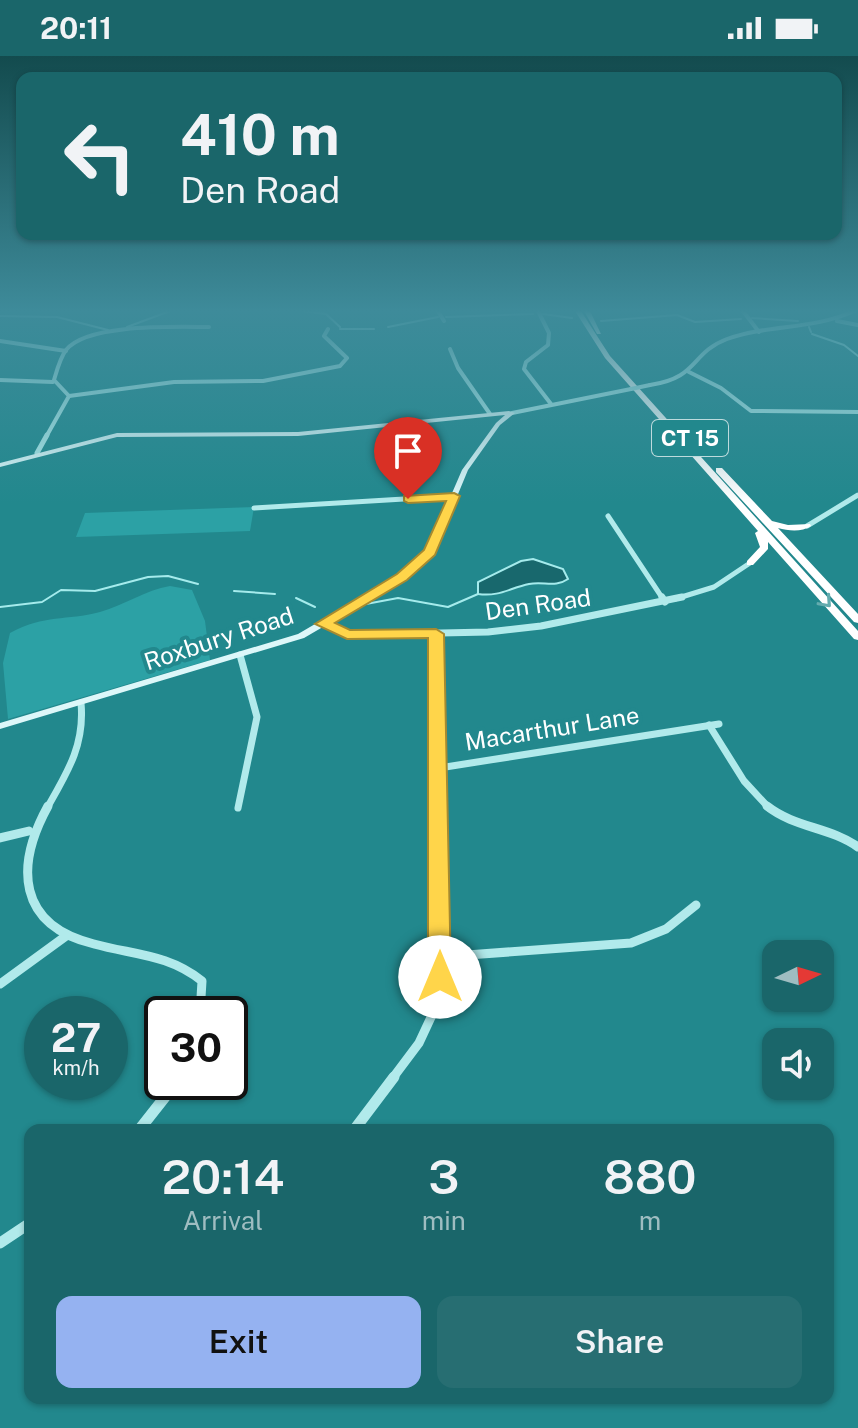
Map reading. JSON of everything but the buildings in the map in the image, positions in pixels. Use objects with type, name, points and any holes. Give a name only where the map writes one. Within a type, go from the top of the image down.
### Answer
[{"type":"highway","name":"CT 15","points":[[624,375],[684,439],[756,525],[858,620]]},
{"type":"highway","name":"CT 15","points":[[631,375],[768,522],[858,637]]},
{"type":"highway","points":[[768,522],[788,528],[807,526]]},
{"type":"highway","points":[[750,563],[765,547],[756,525]]},
{"type":"highway","points":[[750,563],[771,559],[798,563],[796,539],[807,526]]},
{"type":"street","points":[[53,382],[56,375]]},
{"type":"street","points":[[0,380],[53,382],[69,396],[174,382],[263,381],[294,375]]},
{"type":"street","points":[[463,375],[498,424]]},
{"type":"street","points":[[529,375],[551,404]]},
{"type":"street","points":[[674,381],[684,375]]},
{"type":"street","points":[[692,375],[698,380]]},
{"type":"street","points":[[0,465],[37,453],[117,435],[298,434],[512,413],[674,381],[698,380],[715,384],[744,408],[760,414],[858,412]]},
{"type":"street","points":[[37,453],[69,396]]},
{"type":"street","name":"Roxbury Road","points":[[0,726],[301,636],[402,577],[423,560],[438,540],[465,470],[498,424],[512,413]]},
{"type":"street","points":[[807,526],[858,495]]},
{"type":"street","points":[[254,508],[454,496]]},
{"type":"street","points":[[608,516],[665,602]]},
{"type":"street","name":"Den Road","points":[[323,624],[347,635],[436,634],[541,626],[665,602],[714,587],[750,563]]},
{"type":"street","points":[[358,1124],[419,1043],[440,998],[436,634]]},
{"type":"street","points":[[238,808],[257,717],[240,655]]},
{"type":"street","points":[[81,703],[85,716],[77,747],[29,831],[22,857],[23,884],[33,902],[66,936],[98,947],[166,957],[189,967],[202,981],[201,996]]},
{"type":"street","name":"Macarthur Lane","points":[[439,768],[719,724]]},
{"type":"street","points":[[709,725],[740,777],[784,818],[841,837],[858,847]]},
{"type":"street","points":[[0,838],[29,831]]},
{"type":"street","points":[[440,957],[631,943],[649,939],[678,923],[696,905]]},
{"type":"street","points":[[0,984],[66,936]]},
{"type":"street","points":[[144,1124],[163,1100]]},
{"type":"street","points":[[0,1243],[24,1227]]},
{"type":"shaded area","points":[[254,507],[250,531],[76,537],[85,513]]},
{"type":"shaded area","points":[[533,559],[563,569],[568,579],[559,583],[529,584],[504,592],[478,594],[478,582],[521,561]]},
{"type":"shaded area","points":[[170,586],[192,590],[205,621],[210,660],[8,719],[3,663],[10,633],[45,620],[100,612]]},
{"type":"waterway","points":[[0,607],[42,602],[61,590],[95,591],[148,577],[168,576],[198,584]]},
{"type":"waterway","points":[[234,591],[275,594]]},
{"type":"waterway","points":[[366,604],[398,598],[448,607],[478,594]]},
{"type":"waterway","points":[[296,598],[315,607]]},
{"type":"route","points":[[408,499],[454,496],[438,540],[430,552],[402,577],[323,624],[347,635],[436,634],[440,977]]}]
